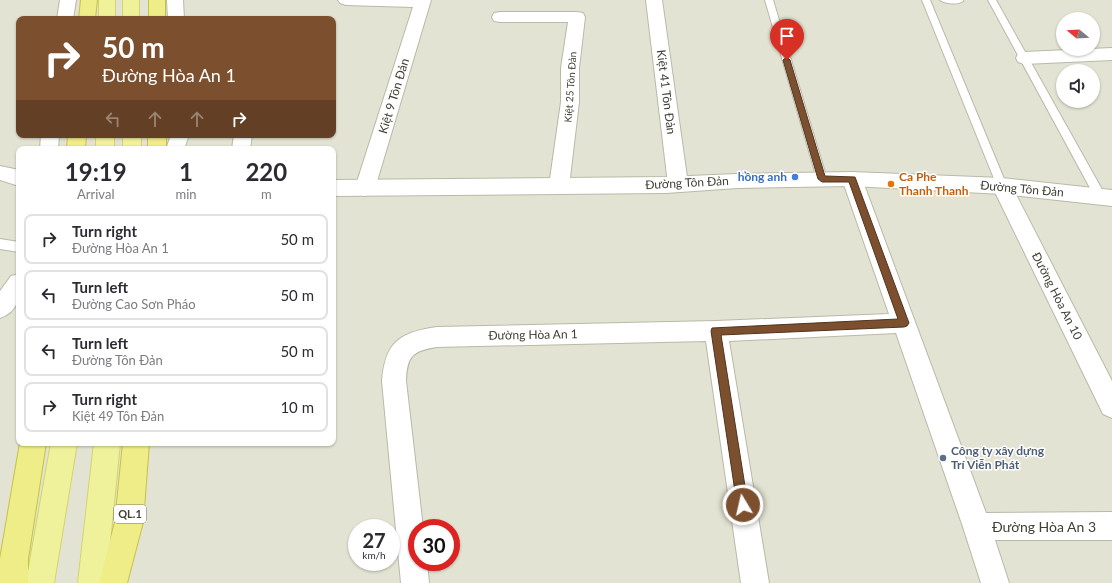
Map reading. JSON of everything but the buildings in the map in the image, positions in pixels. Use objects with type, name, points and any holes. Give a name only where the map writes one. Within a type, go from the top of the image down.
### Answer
[{"type":"highway","points":[[87,16],[89,0]]},
{"type":"highway","points":[[157,0],[157,16]]},
{"type":"highway","points":[[14,583],[14,559],[33,446]]},
{"type":"highway","name":"QL.1","points":[[113,583],[129,522],[136,446]]},
{"type":"main road","points":[[107,0],[107,16]]},
{"type":"main road","points":[[131,0],[131,16]]},
{"type":"main road","points":[[40,583],[63,446]]},
{"type":"main road","points":[[92,583],[107,446]]},
{"type":"street","points":[[65,16],[68,0]]},
{"type":"street","points":[[175,0],[176,16]]},
{"type":"street","name":"Kiệt 9 Tôn Đản","points":[[346,0],[423,2],[365,188]]},
{"type":"street","name":"Kiệt 41 Tôn Đản","points":[[654,0],[678,184]]},
{"type":"street","name":"Kiệt 25 Tôn Đản","points":[[500,18],[577,17],[570,68],[570,102],[559,186]]},
{"type":"street","points":[[1024,58],[1112,54]]},
{"type":"street","points":[[852,179],[977,527],[995,583]]},
{"type":"street","name":"Đường Tôn Đản","points":[[336,188],[678,184],[737,181],[852,179],[1002,186],[1106,197]]},
{"type":"street","name":"Đường Hòa An 10","points":[[1002,186],[1112,406]]},
{"type":"street","points":[[0,308],[16,287]]},
{"type":"street","name":"Đường Hòa An 1","points":[[415,583],[394,382],[394,367],[398,356],[405,347],[412,342],[437,337],[716,331],[904,323]]},
{"type":"street","points":[[716,331],[755,583]]},
{"type":"street","name":"Đường Hòa An 3","points":[[977,527],[1112,526]]},
{"type":"lane","points":[[769,0],[822,179]]},
{"type":"lane","points":[[926,0],[1002,186]]},
{"type":"lane","points":[[944,0],[959,1]]},
{"type":"lane","points":[[992,0],[1024,58],[1106,197]]},
{"type":"lane","points":[[0,244],[16,247]]},
{"type":"shaded area","points":[[0,0],[1112,0],[1112,583],[0,583]]},
{"type":"place","name":"hồng anh","points":[[795,177]]},
{"type":"place","name":"Ca Phe Thanh Thanh","points":[[891,184]]},
{"type":"place","name":"Công ty xây dựng Trí Viễn Phát","points":[[943,458]]},
{"type":"route","points":[[743,505],[716,331],[904,323],[852,179],[822,179],[787,60]]}]
